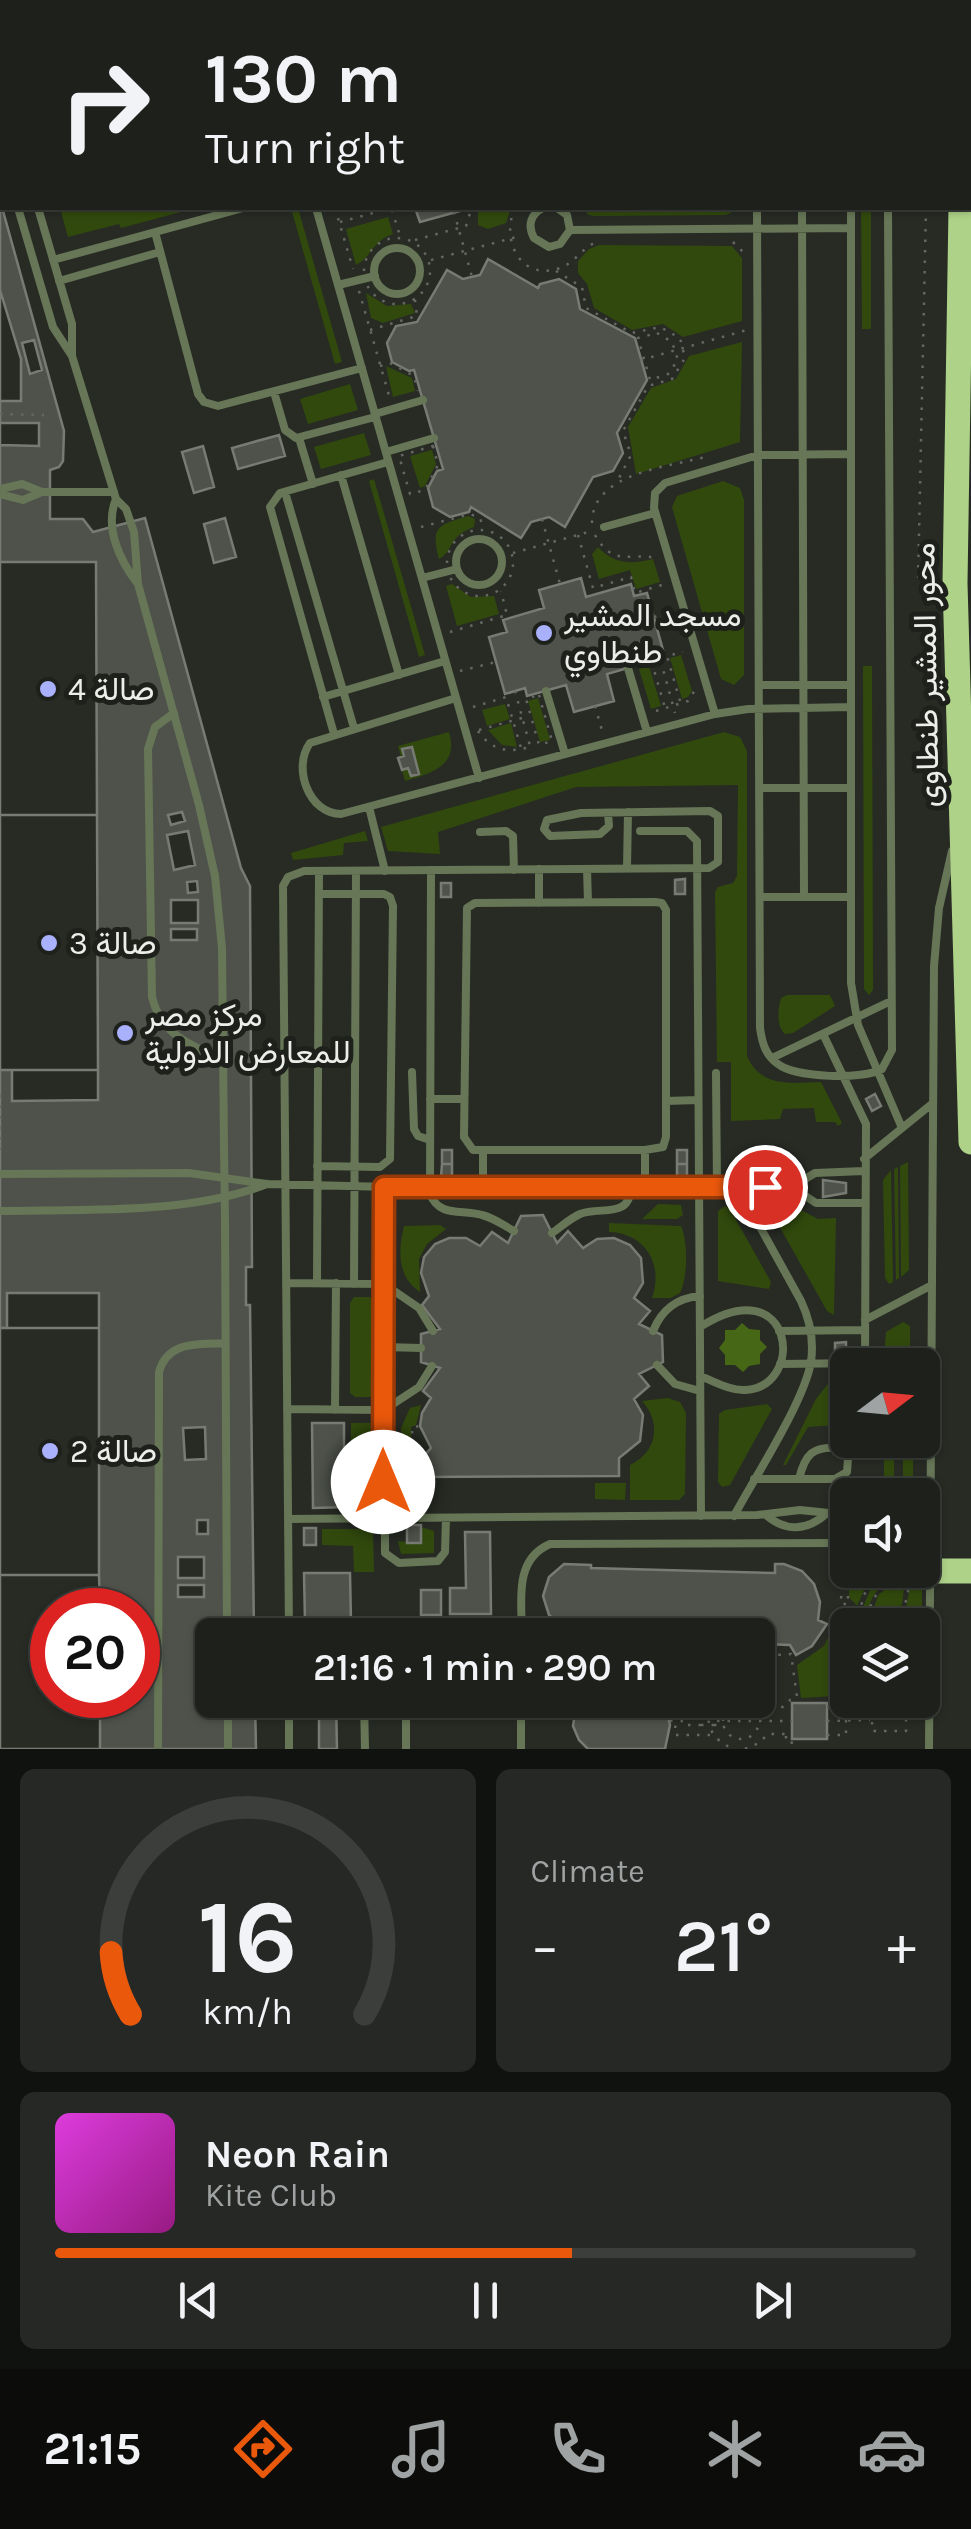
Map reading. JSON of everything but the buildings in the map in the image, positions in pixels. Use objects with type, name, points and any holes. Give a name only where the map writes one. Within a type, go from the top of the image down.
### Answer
[{"type":"highway","name":"محور المشير طنطاوى","points":[[961,210],[956,583],[971,1142]]},
{"type":"highway","points":[[940,1559],[971,1571]]},
{"type":"lane","points":[[19,210],[53,326],[72,356],[115,495],[126,509],[134,532],[138,584],[205,828],[218,900],[224,1060],[228,1618]]},
{"type":"lane","points":[[39,210],[72,324],[72,356]]},
{"type":"lane","points":[[53,260],[235,210]]},
{"type":"lane","points":[[317,210],[479,778]]},
{"type":"lane","points":[[540,210],[533,216],[531,233],[538,242],[560,244],[570,230]]},
{"type":"lane","points":[[562,210],[570,230]]},
{"type":"lane","points":[[757,210],[760,1028],[763,1044],[772,1058],[792,1071],[844,1076],[878,1072],[891,1055],[888,210]]},
{"type":"lane","points":[[802,210],[804,897]]},
{"type":"lane","points":[[851,210],[851,983],[856,1018],[902,1128]]},
{"type":"lane","points":[[570,230],[851,228]]},
{"type":"lane","points":[[155,232],[200,398],[208,405],[218,406],[362,368]]},
{"type":"lane","points":[[391,249],[410,253],[420,270],[412,288],[400,294],[382,288],[375,276],[380,256],[391,249]]},
{"type":"lane","points":[[59,280],[160,252]]},
{"type":"lane","points":[[338,286],[375,276]]},
{"type":"lane","points":[[274,392],[285,430],[299,438],[312,484]]},
{"type":"lane","points":[[299,438],[421,396]]},
{"type":"lane","points":[[334,734],[270,516],[271,503],[285,492],[341,475],[434,438]]},
{"type":"lane","points":[[715,714],[655,512],[655,493],[665,482],[758,455],[851,454]]},
{"type":"lane","points":[[341,475],[399,675]]},
{"type":"lane","points":[[0,492],[22,484],[42,492],[115,495]]},
{"type":"lane","points":[[22,484],[22,500]]},
{"type":"lane","points":[[0,492],[22,500],[42,492]]},
{"type":"lane","points":[[285,492],[354,728]]},
{"type":"lane","points":[[115,495],[114,537],[138,584]]},
{"type":"lane","points":[[604,527],[655,512]]},
{"type":"lane","points":[[476,540],[494,545],[501,556],[501,569],[489,583],[470,583],[453,570],[460,550],[476,540]]},
{"type":"lane","points":[[422,578],[453,570]]},
{"type":"lane","points":[[324,697],[445,661]]},
{"type":"lane","points":[[632,668],[646,732]]},
{"type":"lane","points":[[759,685],[851,685]]},
{"type":"lane","points":[[546,691],[564,754]]},
{"type":"lane","points":[[456,698],[314,740],[304,752],[302,762],[310,797],[328,814],[341,814],[715,714],[851,707]]},
{"type":"lane","points":[[174,712],[155,726],[148,749],[152,997],[169,1031],[224,1060]]},
{"type":"lane","points":[[760,788],[851,788]]},
{"type":"lane","points":[[368,807],[385,871]]},
{"type":"lane","points":[[289,1618],[282,891],[285,881],[293,874],[318,871],[713,868],[718,862],[716,814],[710,811],[628,812],[608,813],[556,816],[546,820],[544,829],[550,836],[600,834],[609,826],[608,813]]},
{"type":"lane","points":[[627,868],[628,812]]},
{"type":"lane","points":[[930,1348],[936,936],[945,879],[961,822]]},
{"type":"lane","points":[[480,832],[512,834],[514,870]]},
{"type":"lane","points":[[640,832],[692,833],[697,841],[701,1516]]},
{"type":"lane","points":[[539,869],[540,903]]},
{"type":"lane","points":[[587,869],[588,902]]},
{"type":"lane","points":[[430,870],[431,1199],[442,1210],[480,1214],[514,1231]]},
{"type":"lane","points":[[317,1283],[318,871]]},
{"type":"lane","points":[[354,1284],[356,871]]},
{"type":"lane","points":[[317,1166],[380,1166],[390,1159],[393,925],[390,897],[318,894]]},
{"type":"lane","points":[[760,897],[851,897]]},
{"type":"lane","points":[[588,902],[659,902],[666,910],[664,1144],[660,1149],[645,1150],[473,1150],[466,1142],[464,1099],[466,912],[475,903],[588,902]]},
{"type":"lane","points":[[772,1058],[892,1001]]},
{"type":"lane","points":[[824,1034],[865,1120],[865,1348]]},
{"type":"lane","points":[[412,1072],[414,1129],[418,1136],[430,1140]]},
{"type":"lane","points":[[716,1073],[717,1187]]},
{"type":"lane","points":[[430,1099],[464,1099]]},
{"type":"lane","points":[[666,1101],[698,1100]]},
{"type":"lane","points":[[864,1158],[933,1102]]},
{"type":"lane","points":[[645,1150],[645,1188]]},
{"type":"lane","points":[[483,1152],[483,1188]]},
{"type":"lane","points":[[0,1174],[190,1173],[267,1184],[317,1186],[738,1188],[792,1187],[815,1173],[864,1171]]},
{"type":"lane","points":[[0,1211],[182,1204],[267,1184]]},
{"type":"lane","points":[[384,1187],[383,1545],[387,1557],[399,1563],[430,1564],[444,1556],[446,1518]]},
{"type":"lane","points":[[792,1187],[816,1203],[864,1203]]},
{"type":"lane","points":[[552,1233],[582,1213],[621,1208],[628,1202],[631,1188]]},
{"type":"lane","points":[[734,1516],[802,1388],[810,1364],[811,1331],[801,1300],[738,1188]]},
{"type":"lane","points":[[286,1283],[384,1284],[419,1308],[432,1330]]},
{"type":"lane","points":[[335,1410],[336,1284]]},
{"type":"lane","points":[[780,1331],[865,1325],[932,1285]]},
{"type":"lane","points":[[654,1331],[661,1315],[674,1303],[700,1296]]},
{"type":"lane","points":[[700,1327],[722,1313],[746,1308],[762,1313],[780,1331],[784,1348],[780,1364],[766,1382],[745,1390],[700,1376]]},
{"type":"lane","points":[[158,1749],[159,1372],[164,1358],[175,1349],[226,1343]]},
{"type":"lane","points":[[384,1347],[421,1348]]},
{"type":"lane","points":[[780,1364],[830,1364]]},
{"type":"lane","points":[[656,1365],[675,1384],[700,1392]]},
{"type":"lane","points":[[287,1409],[384,1410],[419,1387],[432,1366]]},
{"type":"lane","points":[[754,1478],[799,1478],[840,1478],[847,1472],[848,1458],[838,1448],[816,1449],[807,1456],[799,1478]]},
{"type":"lane","points":[[288,1519],[734,1516],[800,1510],[830,1514]]},
{"type":"lane","points":[[766,1514],[777,1523],[796,1528],[810,1526],[826,1514]]},
{"type":"lane","points":[[523,1618],[524,1572],[530,1557],[550,1544],[830,1543]]},
{"type":"lane","points":[[928,1588],[930,1749]]},
{"type":"lane","points":[[228,1718],[228,1749]]},
{"type":"lane","points":[[289,1718],[289,1749]]},
{"type":"lane","points":[[364,1718],[364,1749]]},
{"type":"lane","points":[[406,1718],[406,1749]]},
{"type":"lane","points":[[521,1749],[522,1718]]},
{"type":"path","points":[[340,223],[385,210]]},
{"type":"path","points":[[393,210],[400,238]]},
{"type":"path","points":[[412,241],[466,226],[470,210]]},
{"type":"path","points":[[513,210],[508,226],[515,253],[540,270],[555,270],[574,260],[591,244],[602,241]]},
{"type":"path","points":[[926,210],[918,582],[956,583]]},
{"type":"path","points":[[454,212],[472,277]]},
{"type":"path","points":[[428,261],[531,233]]},
{"type":"path","points":[[387,239],[412,241],[428,261],[428,282],[415,298],[400,304],[386,302],[373,294],[365,278],[364,263],[370,251],[387,239]]},
{"type":"path","points":[[728,240],[738,245],[746,259]]},
{"type":"path","points":[[555,270],[582,287],[586,308],[632,333],[660,326],[680,338],[686,358],[675,368],[668,374],[650,380],[638,338],[657,334],[672,342],[678,360],[675,368],[672,379],[648,386],[623,432],[631,455],[618,481]]},
{"type":"path","points":[[370,330],[417,316],[415,298]]},
{"type":"path","points":[[642,359],[758,328]]},
{"type":"path","points":[[664,338],[669,332]]},
{"type":"path","points":[[390,401],[380,366],[390,363],[414,376],[421,396]]},
{"type":"path","points":[[0,414],[44,415]]},
{"type":"path","points":[[433,446],[438,465],[425,490],[410,494],[399,456],[433,446]]},
{"type":"path","points":[[659,564],[651,556],[628,559],[613,555],[600,544],[593,530],[594,504],[604,490],[618,481],[715,454]]},
{"type":"path","points":[[420,528],[470,514],[480,518],[482,529]]},
{"type":"path","points":[[542,519],[560,584]]},
{"type":"path","points":[[512,554],[604,527]]},
{"type":"path","points":[[482,529],[498,534],[512,554],[512,569],[500,589],[486,596],[470,594],[456,586],[448,555],[454,541],[467,532],[482,529]]},
{"type":"path","points":[[578,535],[592,588],[631,577],[635,593],[665,584],[662,574]]},
{"type":"path","points":[[450,632],[508,615],[500,589]]},
{"type":"path","points":[[673,612],[676,625]]},
{"type":"path","points":[[654,617],[663,614]]},
{"type":"path","points":[[658,651],[679,724]]},
{"type":"path","points":[[680,704],[667,656],[684,652]]},
{"type":"path","points":[[449,674],[496,662]]},
{"type":"path","points":[[632,668],[652,663],[665,708]]},
{"type":"path","points":[[649,712],[691,699],[694,686]]},
{"type":"path","points":[[515,691],[535,762]]},
{"type":"path","points":[[539,696],[552,741],[539,745],[530,716],[526,699],[539,696]]},
{"type":"path","points":[[472,707],[506,698],[521,749]]},
{"type":"path","points":[[595,706],[606,744]]},
{"type":"path","points":[[530,716],[477,728],[496,748],[530,746]]},
{"type":"path","points":[[0,1095],[0,1157]]},
{"type":"path","points":[[415,1518],[412,1427],[420,1426]]},
{"type":"path","points":[[893,1582],[906,1584],[908,1596],[900,1610],[881,1618],[871,1615],[870,1608],[882,1588],[893,1582]]},
{"type":"path","points":[[843,1588],[842,1604],[848,1604]]},
{"type":"path","points":[[848,1588],[848,1608]]},
{"type":"path","points":[[848,1604],[851,1608]]},
{"type":"path","points":[[775,1654],[791,1654],[797,1697],[790,1700],[789,1707],[775,1707]]},
{"type":"path","points":[[717,1721],[730,1736],[741,1740],[756,1732],[759,1721],[756,1710],[741,1703],[726,1710],[717,1721],[685,1725],[686,1716],[717,1721],[759,1721],[792,1721]]},
{"type":"path","points":[[827,1707],[846,1708],[846,1735],[827,1735]]},
{"type":"path","points":[[674,1718],[676,1735],[713,1735]]},
{"type":"path","points":[[708,1718],[713,1735],[734,1749]]},
{"type":"path","points":[[827,1720],[872,1720],[872,1730],[906,1731],[906,1718]]},
{"type":"path","points":[[673,1721],[685,1721]]},
{"type":"path","points":[[745,1749],[754,1748],[768,1734],[789,1734],[786,1742],[794,1742],[795,1749]]},
{"type":"shaded area","points":[[61,210],[188,210],[121,228],[119,224],[68,237]]},
{"type":"shaded area","points":[[292,210],[299,210],[342,362],[335,364]]},
{"type":"shaded area","points":[[478,210],[510,210],[506,223],[488,229],[478,225]]},
{"type":"shaded area","points":[[587,210],[737,210],[726,215],[587,214]]},
{"type":"shaded area","points":[[861,210],[871,210],[871,329],[862,329]]},
{"type":"shaded area","points":[[388,217],[393,234],[356,265],[346,229]]},
{"type":"shaded area","points":[[599,245],[732,246],[742,258],[742,321],[683,337],[663,324],[632,330],[594,308],[587,284],[578,273],[578,261]]},
{"type":"shaded area","points":[[366,293],[387,306],[411,304],[415,313],[383,323],[371,318]]},
{"type":"shaded area","points":[[742,342],[740,442],[636,474],[628,427],[651,388],[676,379],[689,356]]},
{"type":"shaded area","points":[[386,366],[412,378],[415,391],[393,397]]},
{"type":"shaded area","points":[[350,384],[358,410],[308,424],[300,399]]},
{"type":"shaded area","points":[[364,433],[371,455],[321,469],[314,447]]},
{"type":"shaded area","points":[[432,450],[436,464],[425,486],[420,488],[410,456]]},
{"type":"shaded area","points":[[374,479],[425,655],[419,657],[369,481]]},
{"type":"shaded area","points":[[723,481],[740,488],[744,500],[744,675],[734,685],[721,679],[672,507],[677,496]]},
{"type":"shaded area","points":[[468,516],[475,519],[474,527],[455,539],[439,559],[439,529]]},
{"type":"shaded area","points":[[598,547],[624,562],[653,559],[660,582],[636,589],[630,570],[599,579],[592,554]]},
{"type":"shaded area","points":[[452,584],[471,597],[494,596],[499,614],[457,626],[446,586]]},
{"type":"shaded area","points":[[681,655],[692,691],[682,699],[670,658]]},
{"type":"shaded area","points":[[649,666],[661,706],[651,709],[639,669]]},
{"type":"shaded area","points":[[863,666],[872,666],[873,990],[869,995],[864,989]]},
{"type":"shaded area","points":[[538,698],[550,740],[540,742],[528,701]]},
{"type":"shaded area","points":[[505,704],[510,719],[487,726],[482,710]]},
{"type":"shaded area","points":[[511,723],[517,747],[502,745],[488,730]]},
{"type":"shaded area","points":[[449,732],[447,760],[433,771],[405,781],[402,770],[408,768],[411,776],[419,773],[412,747],[401,757],[398,746]]},
{"type":"shaded area","points":[[724,732],[740,737],[747,751],[747,1056],[760,1074],[769,1079],[821,1082],[842,1123],[838,1126],[835,1122],[816,1122],[814,1108],[783,1109],[780,1119],[731,1121],[731,1062],[717,1062],[715,892],[718,887],[733,883],[737,876],[738,785],[576,787],[438,832],[440,854],[388,851],[381,827]]},
{"type":"shaded area","points":[[365,831],[368,841],[344,843],[343,855],[293,860],[291,853]]},
{"type":"shaded area","points":[[830,995],[835,1006],[793,1033],[785,1034],[779,1012],[781,998]]},
{"type":"shaded area","points":[[908,1162],[909,1270],[901,1277],[900,1166]]},
{"type":"shaded area","points":[[898,1167],[899,1278],[896,1280],[894,1169]]},
{"type":"shaded area","points":[[891,1170],[893,1282],[889,1284],[885,1278],[883,1180]]},
{"type":"shaded area","points":[[658,1204],[681,1205],[683,1215],[677,1219],[642,1219]]},
{"type":"shaded area","points":[[790,1204],[818,1219],[836,1218],[834,1315],[827,1311],[769,1208]]},
{"type":"shaded area","points":[[725,1206],[771,1282],[769,1289],[718,1281],[718,1211]]},
{"type":"shaded area","points":[[609,1223],[681,1226],[686,1260],[680,1293],[671,1298],[652,1298],[655,1273],[649,1253],[633,1238],[609,1232]]},
{"type":"shaded area","points":[[440,1225],[446,1229],[427,1244],[419,1259],[420,1292],[403,1271],[404,1226]]},
{"type":"shaded area","points":[[354,1297],[370,1297],[374,1301],[371,1397],[350,1393],[350,1303]]},
{"type":"shaded area","points":[[903,1322],[910,1326],[910,1348],[885,1348],[886,1332]]},
{"type":"shaded area","points":[[742,1323],[749,1329],[760,1330],[760,1340],[767,1347],[760,1354],[760,1364],[743,1372],[735,1365],[725,1365],[725,1355],[719,1348],[725,1340],[725,1330],[735,1330]]},
{"type":"shaded area","points":[[830,1381],[830,1425],[808,1427],[783,1465],[816,1399]]},
{"type":"shaded area","points":[[668,1398],[680,1402],[686,1413],[685,1494],[679,1500],[630,1500],[630,1465],[646,1453],[654,1436],[652,1418],[642,1401]]},
{"type":"shaded area","points":[[767,1404],[772,1409],[730,1485],[722,1487],[718,1482],[719,1414]]},
{"type":"shaded area","points":[[421,1405],[416,1425],[411,1427],[412,1484],[401,1485],[401,1428],[410,1408]]},
{"type":"shaded area","points":[[351,1423],[375,1423],[374,1503],[369,1509],[361,1509],[361,1445],[351,1444]]},
{"type":"shaded area","points":[[884,1458],[894,1458],[894,1478],[884,1478]]},
{"type":"shaded area","points":[[903,1458],[913,1458],[913,1478],[903,1478]]},
{"type":"shaded area","points":[[595,1483],[626,1483],[625,1500],[595,1499]]},
{"type":"shaded area","points":[[421,1527],[434,1531],[434,1553],[401,1554],[398,1541],[420,1543]]},
{"type":"shaded area","points":[[322,1529],[370,1529],[374,1572],[354,1572],[353,1546],[322,1545]]},
{"type":"shaded area","points":[[849,1588],[865,1588],[857,1606],[849,1597]]},
{"type":"shaded area","points":[[871,1588],[881,1588],[868,1608],[863,1608]]},
{"type":"shaded area","points":[[888,1588],[904,1588],[902,1605],[897,1608],[874,1608],[879,1594]]},
{"type":"shaded area","points":[[910,1588],[922,1588],[922,1608],[906,1608]]},
{"type":"shaded area","points":[[830,1633],[830,1696],[801,1698],[797,1665],[824,1646]]},
{"type":"place","name":"مسجد المشير طنطاوي","points":[[544,633]]},
{"type":"place","name":"صالة 4","points":[[48,689]]},
{"type":"place","name":"صالة 3","points":[[49,943]]},
{"type":"place","name":"مركز مصر للمعارض الدولية","points":[[125,1033]]},
{"type":"place","name":"صالة 2","points":[[50,1451]]},
{"type":"route","points":[[383,1482],[384,1187],[765,1187]]}]
